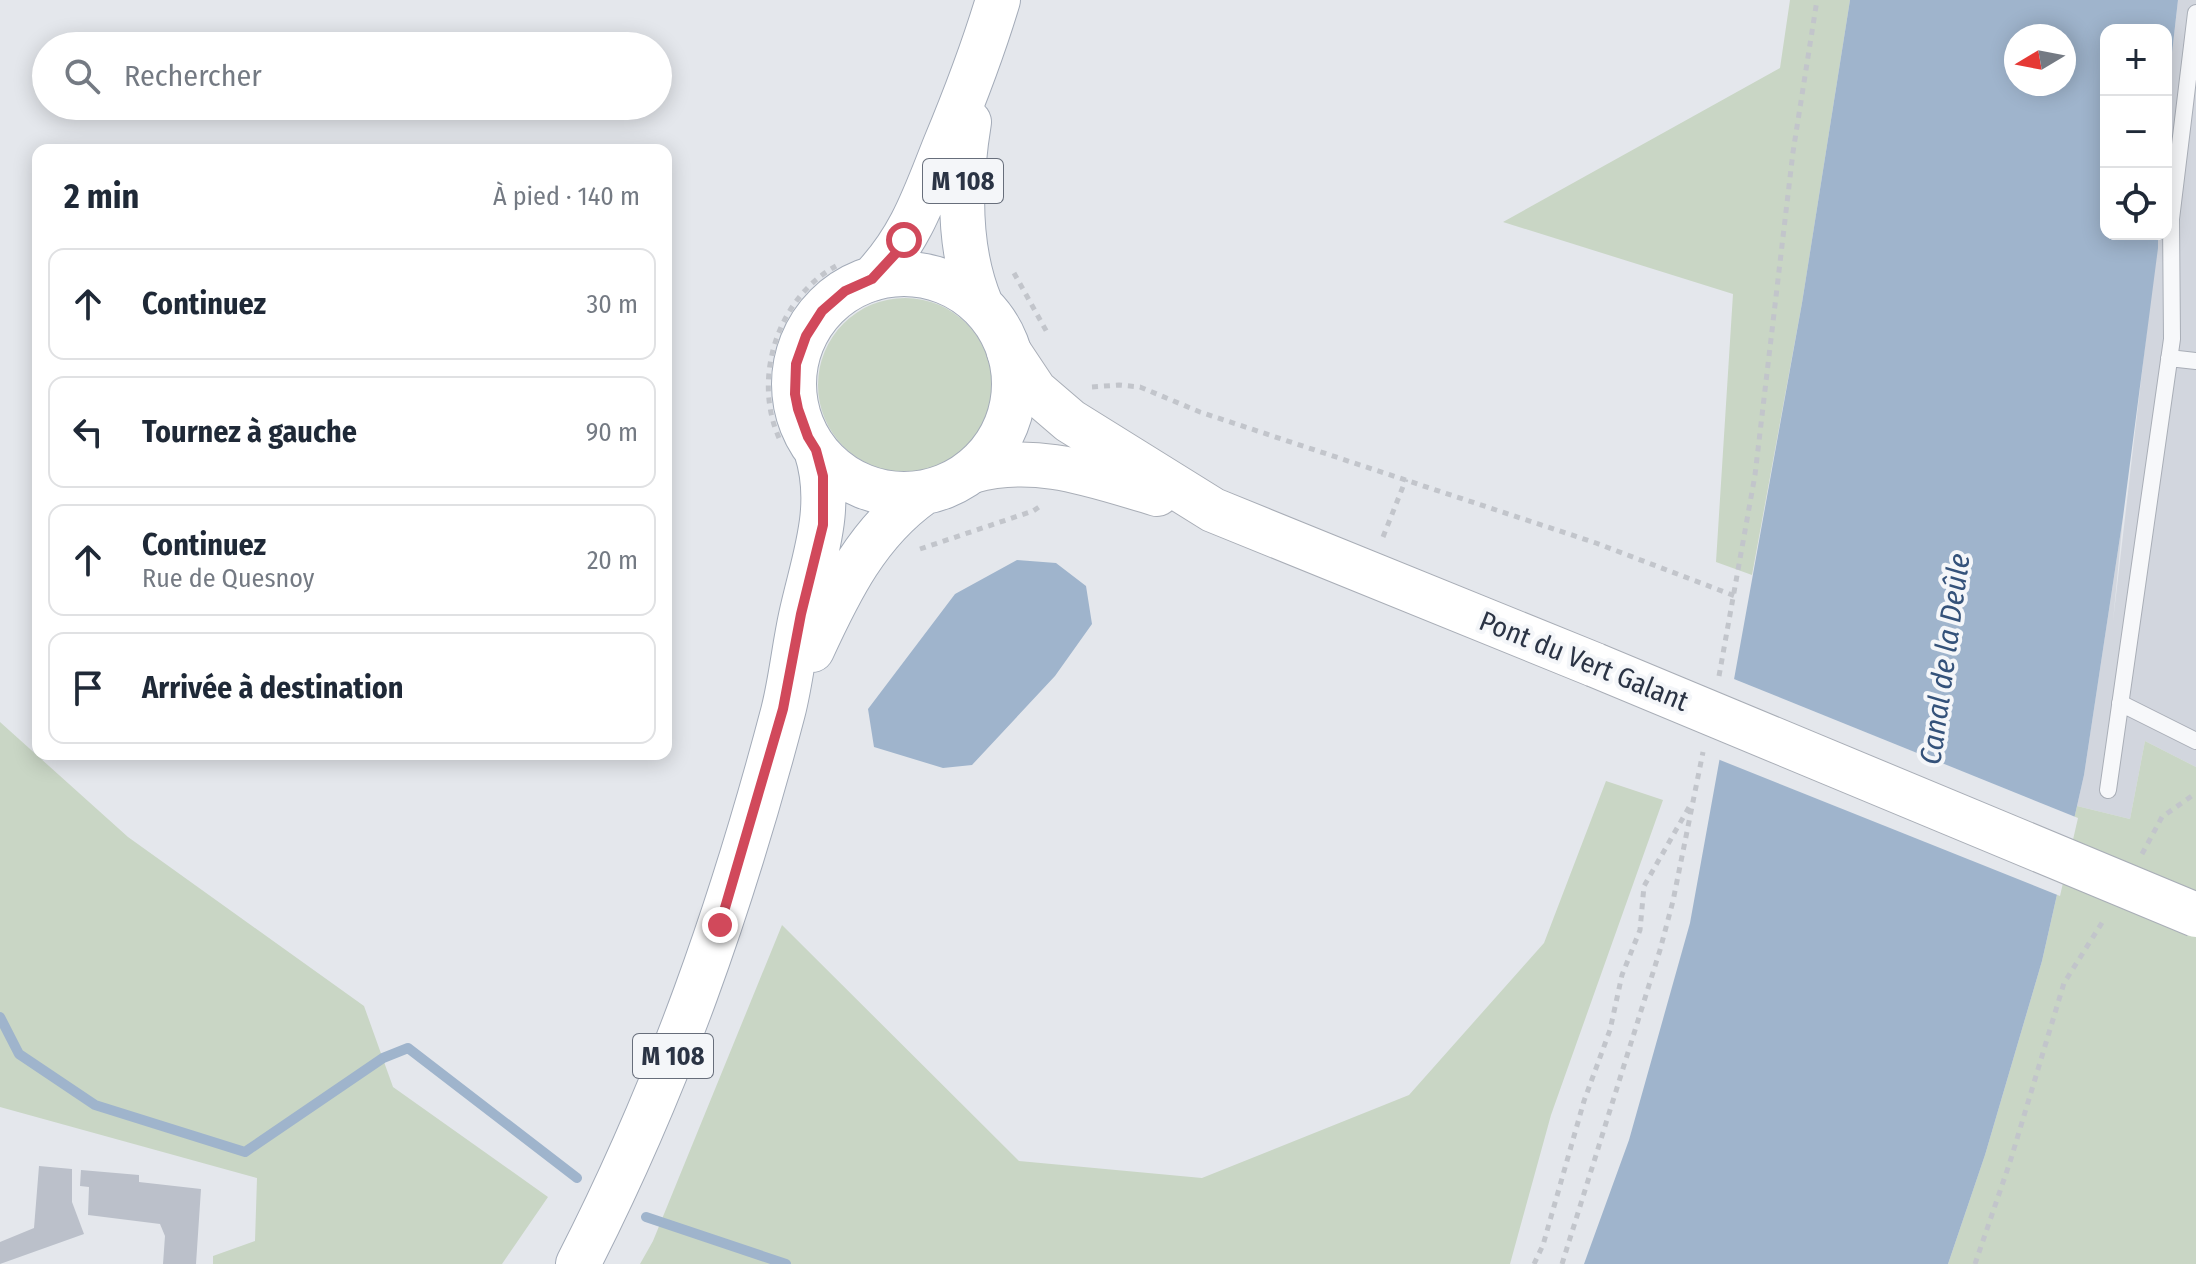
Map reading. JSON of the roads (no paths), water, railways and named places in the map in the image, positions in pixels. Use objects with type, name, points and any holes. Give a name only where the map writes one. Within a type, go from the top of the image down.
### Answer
[{"type":"main road","name":"M 108","points":[[872,279],[896,253],[926,192],[981,57],[998,0]]},
{"type":"main road","name":"M 108","points":[[981,57],[968,131],[963,204],[967,262],[981,305]]},
{"type":"main road","points":[[901,274],[930,277],[957,288],[981,305],[998,327],[1009,352],[1014,381],[1011,410],[1000,438],[983,461],[949,485],[923,493],[896,494],[869,488],[834,469],[816,450],[802,424],[795,394],[796,364],[813,322],[833,300],[858,284],[901,274]]},
{"type":"main road","name":"Pont du Vert Galant","points":[[1009,352],[1035,391],[1070,421],[1213,510],[2196,915]]},
{"type":"main road","name":"M 108","points":[[578,1264],[639,1139],[676,1050],[705,971],[745,839],[783,709],[801,614],[823,525],[825,493],[816,450]]},
{"type":"main road","points":[[972,471],[1006,464],[1053,465],[1213,510]]},
{"type":"main road","name":"M 108","points":[[783,709],[852,570],[878,532],[923,493]]},
{"type":"lane","points":[[2108,790],[2172,339],[2171,219],[2196,13]]},
{"type":"lane","points":[[2169,358],[2196,361]]},
{"type":"lane","points":[[2120,703],[2196,741]]},
{"type":"water","name":"Canal de la Deûle","points":[[1850,0],[2178,0],[2172,53],[2172,24],[2100,24],[2100,240],[2158,240],[2158,248],[2123,517],[2084,775],[2042,961],[1985,1155],[1948,1264],[1584,1264],[1629,1140],[1690,923],[1802,303]]},
{"type":"water","points":[[1017,560],[1056,563],[1086,586],[1092,624],[1055,676],[972,765],[943,768],[874,747],[868,709],[955,594]]},
{"type":"waterway","points":[[0,1017],[19,1054],[95,1105],[245,1152],[383,1058],[408,1048],[577,1178]]},
{"type":"waterway","points":[[646,1217],[786,1264]]}]
